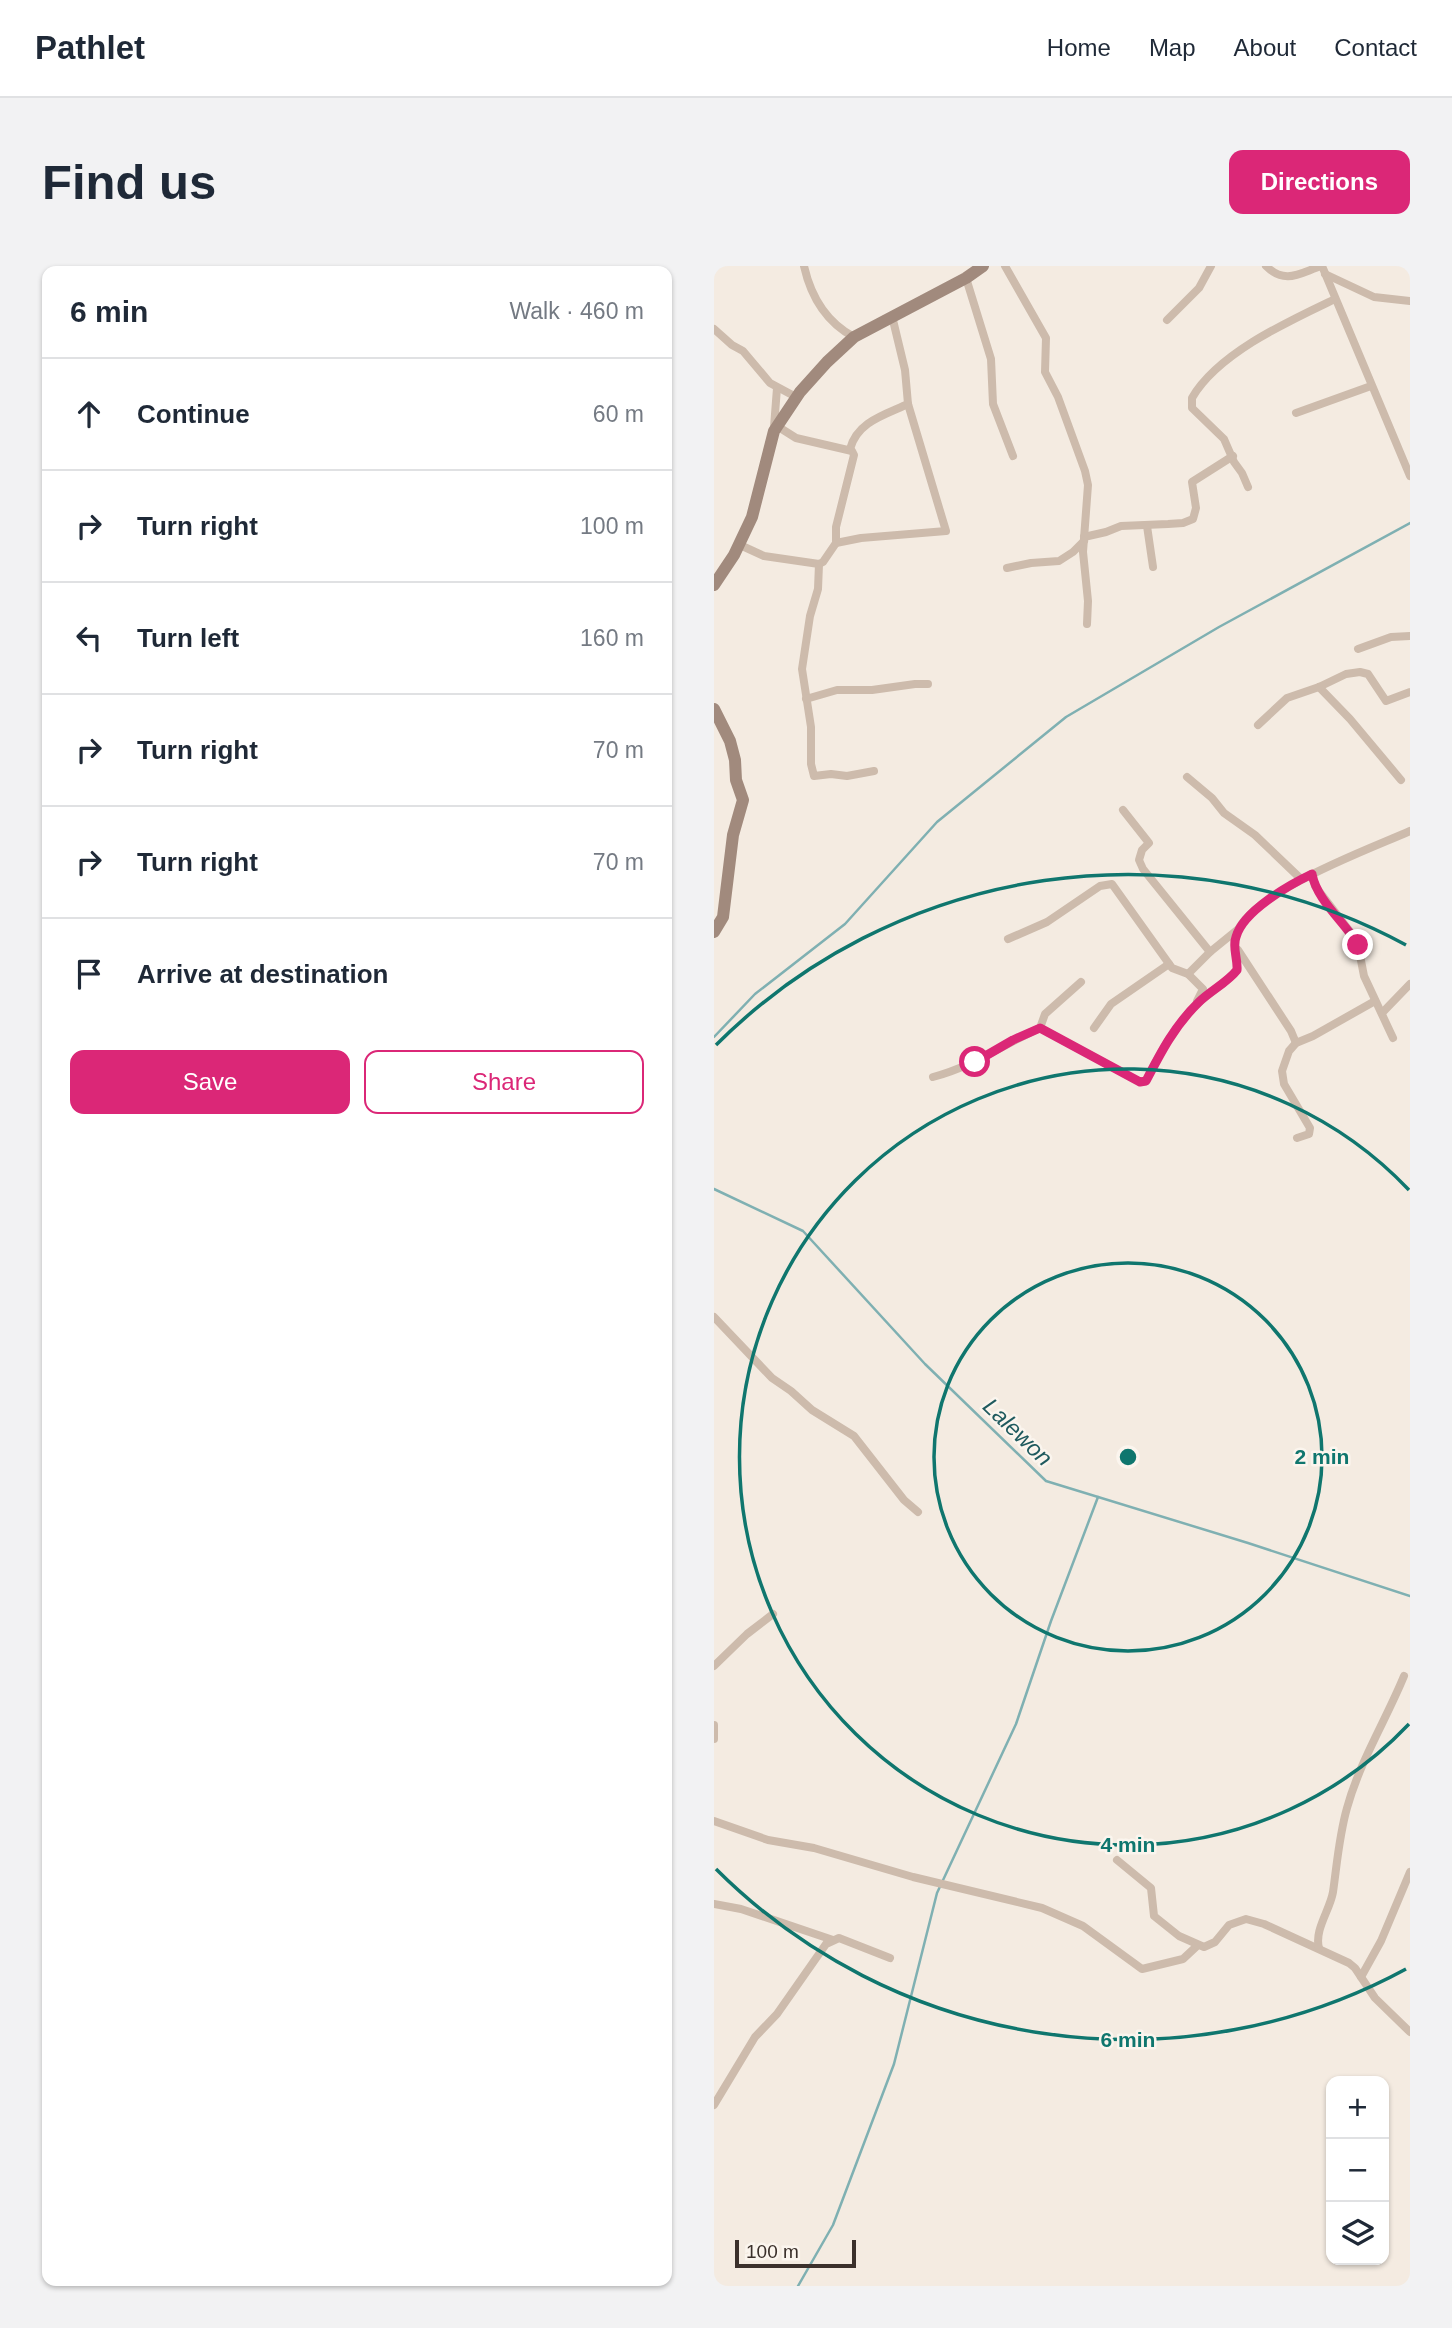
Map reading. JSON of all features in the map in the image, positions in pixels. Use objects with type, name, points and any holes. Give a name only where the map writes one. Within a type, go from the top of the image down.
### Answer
[{"type":"street","points":[[804,266],[824,314],[838,329],[854,337]]},
{"type":"street","points":[[776,428],[796,397],[854,337],[966,278],[983,266]]},
{"type":"street","points":[[1005,266],[1046,338],[1045,372],[1058,397],[1085,471],[1088,485],[1084,539],[1087,624]]},
{"type":"street","points":[[1167,320],[1199,288],[1211,266]]},
{"type":"street","points":[[1266,266],[1287,278],[1322,269],[1374,297],[1410,301]]},
{"type":"street","points":[[1322,269],[1410,476]]},
{"type":"street","points":[[966,278],[991,359],[993,404],[1013,456]]},
{"type":"street","points":[[1248,487],[1224,439],[1192,408],[1191,403],[1196,391],[1232,356],[1281,325],[1335,299]]},
{"type":"street","points":[[836,543],[861,538],[946,531],[908,404],[905,370],[892,316]]},
{"type":"street","points":[[714,329],[727,342],[743,351],[760,374],[777,388],[796,397]]},
{"type":"street","points":[[1296,413],[1371,386]]},
{"type":"street","points":[[715,581],[740,545],[752,517],[776,428],[777,388]]},
{"type":"street","points":[[850,449],[854,435],[861,428],[908,404]]},
{"type":"street","points":[[740,545],[764,556],[818,564],[827,559],[836,543],[836,527],[854,455],[850,449],[796,438],[776,428]]},
{"type":"street","points":[[1007,568],[1059,561],[1073,552],[1084,539],[1121,526],[1183,523],[1193,519],[1196,508],[1192,482],[1233,456]]},
{"type":"street","points":[[1147,526],[1153,567]]},
{"type":"street","points":[[818,564],[818,589],[810,615],[802,669],[811,727],[811,764],[814,776],[847,776],[873,771]]},
{"type":"street","points":[[1358,649],[1391,637],[1410,636]]},
{"type":"street","points":[[1258,725],[1287,698],[1346,674],[1368,674],[1386,701],[1410,692]]},
{"type":"street","points":[[806,699],[837,690],[872,690],[928,684]]},
{"type":"street","points":[[1319,687],[1401,780]]},
{"type":"street","points":[[714,709],[730,741],[736,780],[743,800],[733,835],[723,917],[714,932]]},
{"type":"street","points":[[1187,777],[1212,798],[1224,813],[1255,835],[1301,879]]},
{"type":"street","points":[[1123,810],[1149,842],[1142,850],[1139,860],[1143,869],[1210,952]]},
{"type":"street","points":[[1040,1028],[1142,1083],[1146,1081],[1168,1038],[1195,1006],[1237,970],[1235,945],[1239,930],[1258,908],[1301,879],[1410,831]]},
{"type":"street","points":[[1312,874],[1315,886],[1358,945],[1364,976],[1393,1038]]},
{"type":"street","points":[[1008,939],[1047,922],[1100,886],[1112,884],[1172,968],[1188,974],[1203,989],[1195,1006]]},
{"type":"street","points":[[1188,974],[1210,952],[1239,930]]},
{"type":"street","points":[[1235,945],[1296,1043]]},
{"type":"street","points":[[1094,1028],[1111,1004],[1169,964]]},
{"type":"street","points":[[933,1077],[958,1070],[1040,1028],[1045,1014],[1080,982]]},
{"type":"street","points":[[1382,1013],[1410,984]]},
{"type":"street","points":[[1297,1138],[1309,1134],[1310,1128],[1284,1084],[1282,1071],[1289,1051],[1296,1043],[1375,1001]]},
{"type":"street","points":[[714,1317],[772,1378],[812,1410],[854,1436],[904,1500],[918,1512]]},
{"type":"street","points":[[714,1666],[747,1634],[773,1614]]},
{"type":"street","points":[[1319,1948],[1318,1939],[1333,1894],[1337,1852],[1347,1808],[1368,1751],[1389,1714],[1404,1676]]},
{"type":"street","points":[[714,1724],[714,1739]]},
{"type":"street","points":[[714,1821],[768,1840],[814,1848],[914,1877],[1042,1908],[1083,1926],[1113,1945],[1142,1969],[1183,1959],[1198,1945]]},
{"type":"street","points":[[1117,1860],[1151,1888],[1154,1916],[1179,1936],[1209,1947],[1229,1925],[1246,1919],[1254,1920],[1349,1963],[1375,1998],[1410,2032]]},
{"type":"street","points":[[1362,1977],[1381,1941],[1410,1872]]},
{"type":"street","points":[[714,1904],[741,1909],[834,1940]]},
{"type":"street","points":[[714,2105],[755,2037],[777,2014],[826,1944],[839,1938],[890,1958]]},
{"type":"waterway","points":[[714,1037],[755,994],[845,924],[937,822],[1066,717],[1219,627],[1410,523]]},
{"type":"waterway","name":"Lalewon","points":[[714,1189],[803,1231],[925,1364],[1046,1481],[1410,1596]]},
{"type":"waterway","points":[[798,2286],[833,2225],[894,2064],[937,1893],[1016,1724],[1098,1497]]},
{"type":"route","points":[[975,1062],[1040,1028],[1099,1062],[1142,1083],[1146,1081],[1168,1038],[1178,1025],[1212,989],[1237,970],[1235,939],[1244,923],[1277,894],[1312,874],[1315,886],[1358,945]]}]
